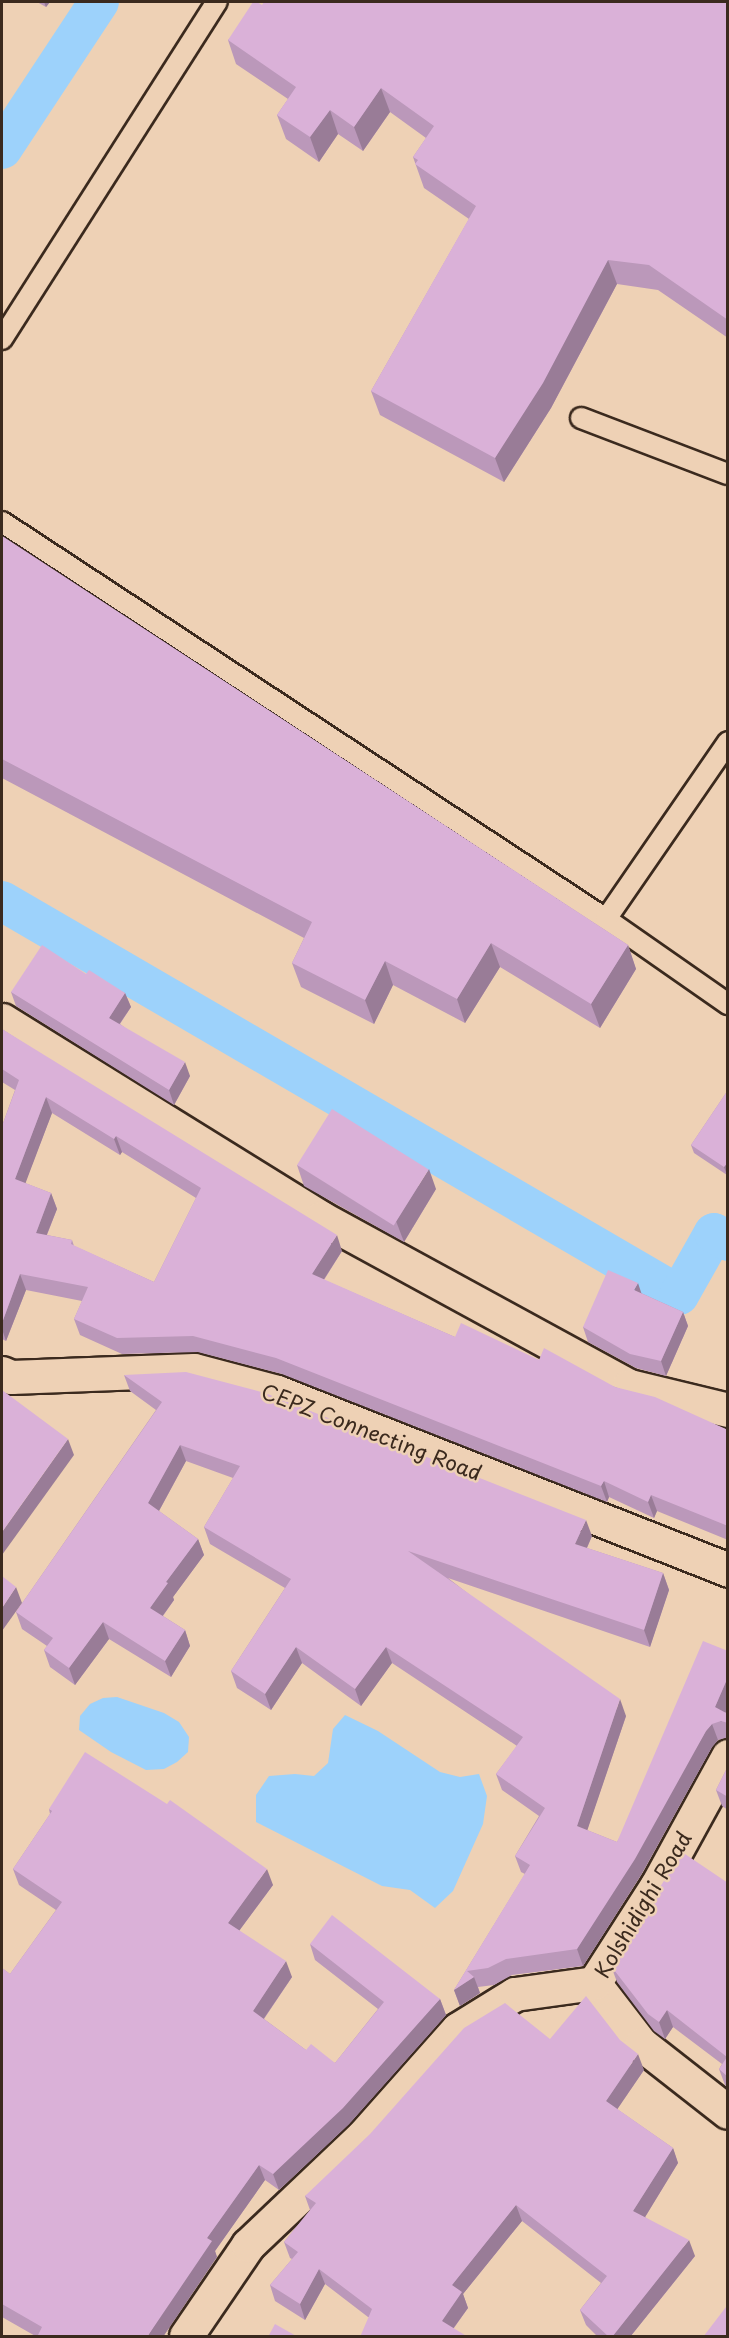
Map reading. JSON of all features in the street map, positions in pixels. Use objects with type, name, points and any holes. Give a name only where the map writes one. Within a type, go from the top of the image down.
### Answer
[{"type":"street","points":[[2,1020],[321,1218],[629,1386],[728,1410]]},
{"type":"street","name":"CEPZ Connecting Road","points":[[2,1373],[11,1377],[194,1370],[267,1389],[728,1570]]},
{"type":"street","name":"Kolshidighi Road","points":[[728,1756],[657,1885],[594,1983],[641,2044],[728,2112]]},
{"type":"street","points":[[186,2337],[248,2245],[362,2137],[458,2029],[515,1994],[594,1983]]},
{"type":"lane","points":[[2,339],[218,2]]},
{"type":"lane","points":[[581,418],[728,474]]},
{"type":"lane","points":[[2,522],[606,920],[728,1004]]},
{"type":"lane","points":[[606,920],[728,742]]},
{"type":"water","points":[[117,1697],[164,1713],[179,1722],[189,1737],[188,1752],[177,1762],[164,1769],[146,1770],[111,1752],[79,1730],[80,1716],[90,1704],[103,1698]]},
{"type":"water","points":[[345,1715],[378,1731],[440,1772],[460,1777],[479,1774],[487,1796],[483,1824],[453,1891],[435,1908],[410,1890],[382,1886],[256,1822],[256,1795],[269,1776],[295,1774],[314,1776],[328,1763],[333,1729]]},
{"type":"building","points":[[253,2],[262,5],[264,2],[728,2],[728,320],[649,265],[608,260],[543,383],[495,458],[371,391],[476,206],[415,164],[418,160],[413,157],[434,126],[381,88],[354,127],[330,110],[310,137],[277,115],[296,87],[228,40]]},
{"type":"building","points":[[2,536],[628,945],[591,1004],[491,943],[457,999],[385,961],[365,1000],[292,963],[312,922],[2,759]]},
{"type":"building","points":[[42,945],[86,974],[89,970],[125,993],[109,1018],[185,1062],[169,1090],[11,992]]},
{"type":"building","points":[[2,1029],[337,1235],[312,1274],[455,1337],[461,1323],[539,1360],[544,1348],[615,1387],[655,1397],[728,1430],[728,1526],[651,1495],[648,1502],[604,1481],[601,1486],[276,1358],[193,1336],[117,1338],[74,1319],[88,1287],[20,1274],[2,1323],[2,1126],[19,1080],[2,1069]],"holes":[[[46,1097],[114,1139],[116,1136],[201,1188],[154,1282],[71,1244],[72,1240],[36,1233],[51,1193],[15,1179]]]},
{"type":"building","points":[[728,1090],[728,1162],[724,1167],[691,1145]]},
{"type":"building","points":[[332,1109],[429,1169],[394,1225],[297,1165]]},
{"type":"building","points":[[608,1270],[638,1283],[634,1290],[683,1312],[661,1361],[630,1354],[583,1327]]},
{"type":"building","points":[[186,1372],[265,1393],[586,1520],[575,1544],[663,1573],[644,1630],[408,1551],[620,1699],[577,1826],[617,1842],[703,1641],[728,1651],[728,1677],[715,1707],[728,1714],[728,1723],[721,1721],[712,1724],[706,1731],[635,1859],[577,1949],[506,1959],[488,1968],[467,1971],[474,1977],[454,1990],[530,1865],[515,1856],[545,1808],[496,1774],[523,1737],[386,1647],[355,1689],[296,1647],[265,1694],[231,1671],[291,1579],[204,1527],[240,1466],[180,1445],[148,1503],[198,1539],[150,1608],[185,1630],[165,1661],[103,1622],[69,1668],[44,1650],[53,1638],[16,1612],[162,1402],[124,1375]]},
{"type":"building","points":[[2,1390],[68,1439],[2,1532]]},
{"type":"building","points":[[2,1576],[16,1587],[2,1608]]},
{"type":"building","points":[[85,1752],[167,1804],[170,1800],[267,1869],[228,1923],[286,1961],[253,2011],[306,2050],[311,2044],[335,2063],[384,2002],[310,1944],[332,1915],[440,1999],[343,2108],[273,2174],[259,2165],[207,2238],[212,2241],[147,2337],[37,2337],[42,2327],[2,2304],[2,1968],[10,1974],[62,1902],[13,1869],[52,1811],[49,1809]]},
{"type":"building","points":[[728,1766],[728,1797],[716,1790]]},
{"type":"building","points":[[682,1852],[728,1883],[728,2077],[719,2069],[727,2057],[667,2010],[659,2022],[648,2014],[611,1966],[623,1951],[620,1951]]},
{"type":"building","points":[[586,1996],[620,2040],[638,2054],[606,2101],[673,2148],[633,2211],[689,2240],[612,2337],[609,2337],[580,2310],[607,2276],[516,2205],[452,2285],[462,2292],[442,2321],[468,2337],[360,2337],[372,2309],[319,2269],[300,2304],[270,2285],[298,2252],[284,2242],[316,2203],[305,2196],[370,2134],[464,2028],[505,2003],[550,2039]]},
{"type":"building","points":[[726,2307],[728,2308],[728,2337],[703,2337]]},
{"type":"building","points":[[275,2324],[298,2337],[268,2337]]},
{"type":"waterway","points":[[2,149],[99,2]]},
{"type":"waterway","points":[[2,901],[679,1295],[714,1233],[728,1241]]}]
